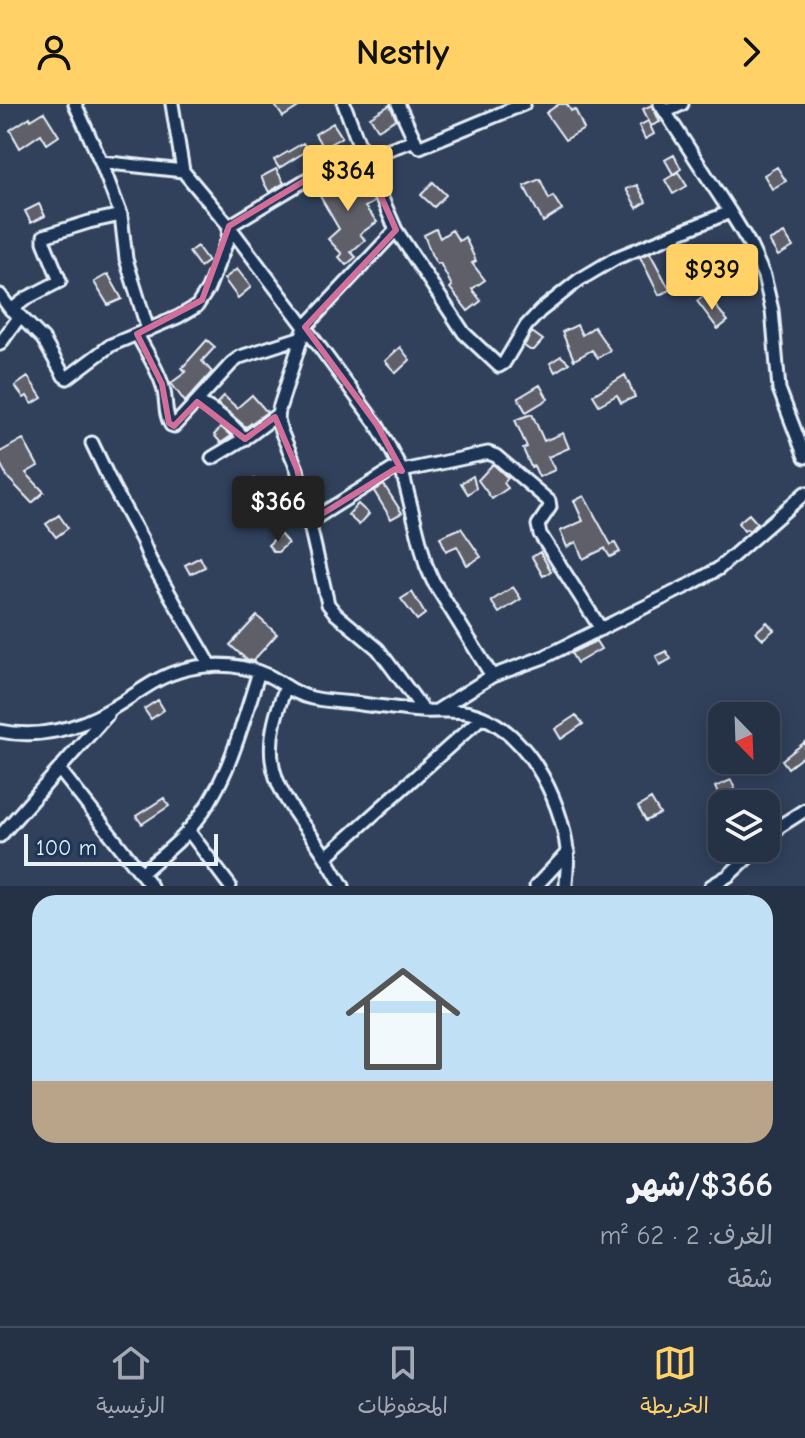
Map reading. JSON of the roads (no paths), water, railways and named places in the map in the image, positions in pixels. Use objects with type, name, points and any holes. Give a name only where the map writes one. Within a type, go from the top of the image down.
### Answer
[{"type":"street","points":[[75,104],[121,215],[126,259],[143,332],[162,384],[169,423],[174,426],[240,357],[303,332]]},
{"type":"street","points":[[172,104],[183,171],[229,226],[303,332],[377,425],[402,471],[433,581],[492,676]]},
{"type":"street","points":[[344,104],[396,230],[464,333],[499,366],[526,326],[579,280],[616,258],[730,212]]},
{"type":"street","points":[[398,104],[420,147],[524,104]]},
{"type":"street","points":[[682,104],[663,108],[749,243],[764,276],[772,310],[779,389],[805,457]]},
{"type":"street","points":[[229,226],[314,175],[415,140]]},
{"type":"street","points":[[101,162],[183,171]]},
{"type":"street","points":[[0,344],[15,313],[27,298],[60,281],[43,237],[121,215]]},
{"type":"street","points":[[1,298],[43,339],[66,378],[111,345],[197,306],[228,239],[229,226]]},
{"type":"street","points":[[396,230],[303,332],[278,414],[281,431],[297,469],[328,604],[378,649],[424,711]]},
{"type":"street","points":[[197,402],[219,413],[245,439]]},
{"type":"street","points":[[212,458],[245,439],[278,414]]},
{"type":"street","points":[[92,443],[150,560],[211,666]]},
{"type":"street","points":[[309,522],[392,470],[402,471],[482,453],[496,456],[549,501],[550,507],[538,525],[540,534],[601,629]]},
{"type":"street","points":[[438,711],[492,676],[544,657],[718,569],[805,493]]},
{"type":"street","points":[[0,731],[29,734],[65,729],[112,709],[174,672],[225,665],[259,672],[309,698],[470,713],[500,727],[522,746],[537,766],[556,805],[568,852],[566,886]]},
{"type":"street","points":[[142,873],[188,830],[219,786],[228,768],[259,672]]},
{"type":"street","points":[[286,686],[275,716],[272,762],[290,805],[343,886]]},
{"type":"street","points":[[0,836],[112,709]]},
{"type":"street","points":[[326,857],[481,718]]},
{"type":"street","points":[[59,769],[151,886]]},
{"type":"street","points":[[780,826],[805,810]]},
{"type":"street","points":[[188,830],[230,886]]},
{"type":"street","points":[[536,886],[568,852]]},
{"type":"street","points":[[711,886],[743,862]]}]
